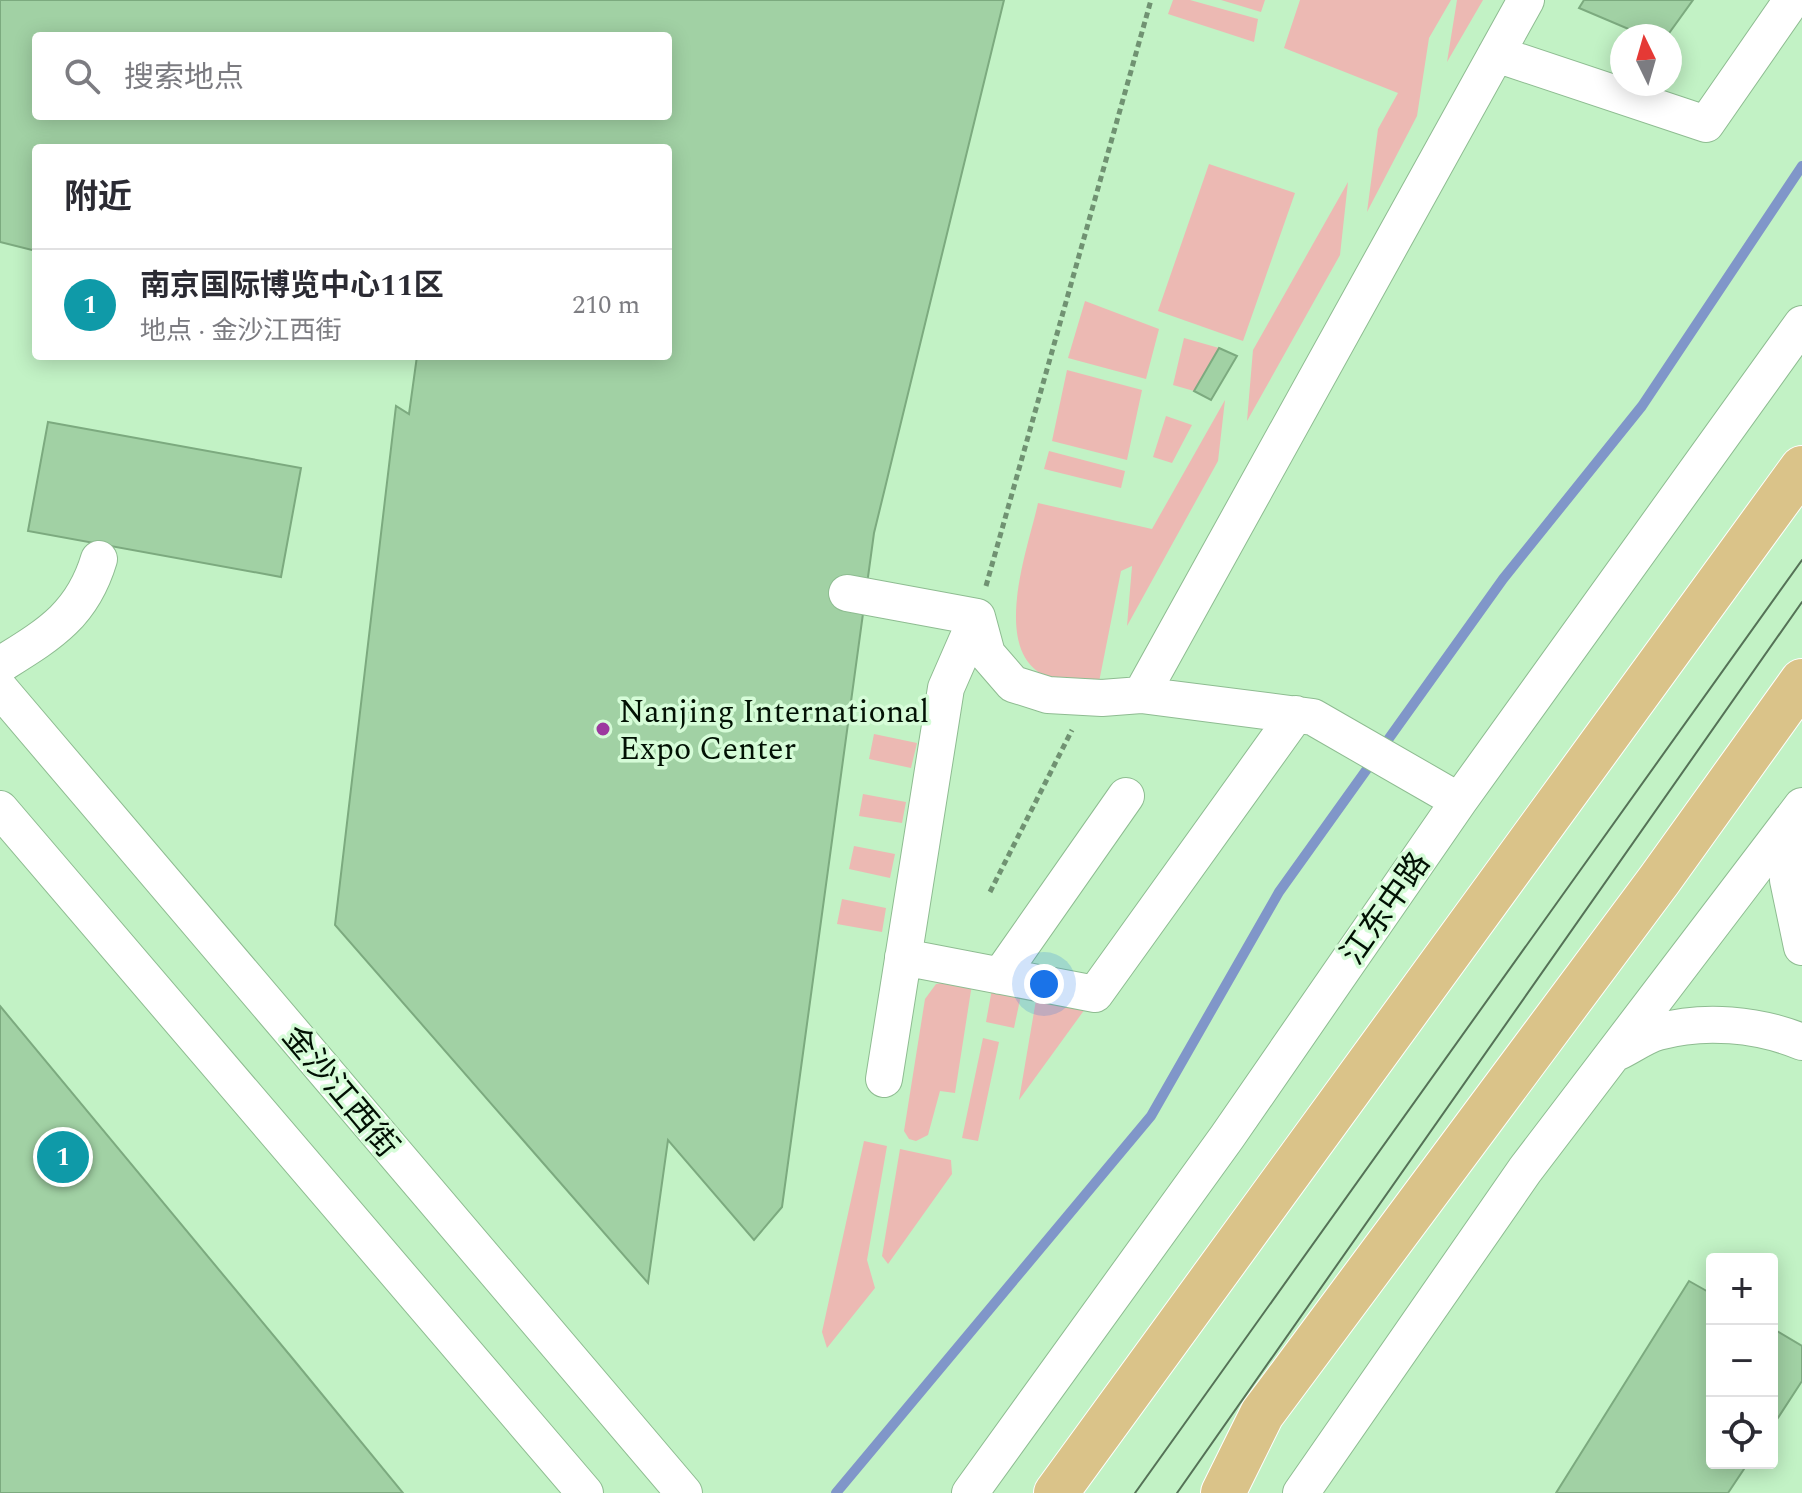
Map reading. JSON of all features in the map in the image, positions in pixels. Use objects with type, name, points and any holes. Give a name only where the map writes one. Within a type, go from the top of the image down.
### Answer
[{"type":"main road","points":[[1056,1493],[1802,468]]},
{"type":"main road","points":[[1223,1493],[1262,1414],[1660,879],[1802,681]]},
{"type":"street","points":[[1141,695],[1526,0]]},
{"type":"street","points":[[1496,54],[1706,124],[1792,0]]},
{"type":"street","name":"江东中路","points":[[970,1493],[1227,1137],[1459,801],[1802,324]]},
{"type":"street","points":[[0,665],[60,626],[90,587],[99,559]]},
{"type":"street","points":[[847,593],[977,617]]},
{"type":"street","points":[[977,617],[987,654],[1013,684],[1048,695],[1141,695],[1313,717],[1459,801]]},
{"type":"street","points":[[884,1079],[946,688],[977,617]]},
{"type":"street","name":"金沙江西街","points":[[0,689],[684,1493]]},
{"type":"street","points":[[903,957],[1095,994],[1296,714]]},
{"type":"street","points":[[1000,976],[1126,796]]},
{"type":"street","points":[[0,809],[585,1493]]},
{"type":"street","points":[[1796,813],[1788,880],[1802,947]]},
{"type":"street","points":[[1301,1493],[1444,1282],[1796,813]]},
{"type":"street","points":[[1610,1057],[1656,1032],[1700,1026],[1745,1025],[1802,1042]]},
{"type":"path","points":[[977,617],[1151,0]]},
{"type":"path","points":[[990,892],[1089,697]]},
{"type":"shaded area","points":[[1173,0],[1190,0],[1258,19],[1254,42],[1168,14]]},
{"type":"shaded area","points":[[1221,0],[1265,0],[1261,12]]},
{"type":"shaded area","points":[[1300,0],[1451,0],[1429,38],[1417,116],[1367,212],[1378,129],[1398,93],[1284,48]]},
{"type":"shaded area","points":[[1457,0],[1483,0],[1447,62]]},
{"type":"shaded area","points":[[1209,164],[1295,193],[1243,341],[1158,311]]},
{"type":"shaded area","points":[[1348,182],[1340,255],[1247,421],[1253,350]]},
{"type":"shaded area","points":[[1085,301],[1159,329],[1146,379],[1068,358]]},
{"type":"shaded area","points":[[1184,338],[1219,348],[1194,391],[1173,385]]},
{"type":"shaded area","points":[[1067,370],[1142,390],[1127,460],[1052,441]]},
{"type":"shaded area","points":[[1225,400],[1218,461],[1127,626],[1132,566],[1121,571],[1099,682],[1056,680],[1034,669],[1022,651],[1016,628],[1021,575],[1038,503],[1152,529]]},
{"type":"shaded area","points":[[1166,416],[1192,425],[1172,463],[1153,457]]},
{"type":"shaded area","points":[[1049,451],[1125,471],[1121,488],[1044,469]]},
{"type":"shaded area","points":[[874,734],[917,743],[911,768],[869,759]]},
{"type":"shaded area","points":[[863,794],[906,802],[902,823],[859,816]]},
{"type":"shaded area","points":[[854,846],[895,854],[890,878],[849,869]]},
{"type":"shaded area","points":[[842,899],[886,908],[882,932],[837,924]]},
{"type":"shaded area","points":[[954,981],[972,984],[955,1093],[940,1091],[928,1135],[916,1141],[909,1139],[904,1131],[925,999],[936,984]]},
{"type":"shaded area","points":[[992,989],[1021,995],[1014,1028],[986,1022]]},
{"type":"shaded area","points":[[1036,1000],[1085,1009],[1019,1100]]},
{"type":"shaded area","points":[[983,1038],[999,1042],[978,1141],[962,1138]]},
{"type":"shaded area","points":[[864,1141],[887,1146],[867,1260],[875,1288],[827,1348],[822,1332]]},
{"type":"shaded area","points":[[900,1149],[951,1160],[952,1174],[888,1264],[882,1256]]},
{"type":"building","name":"Nanjing International Expo Center","points":[[0,0],[1004,0],[874,533],[782,1207],[754,1240],[668,1140],[648,1283],[335,925],[396,406],[409,414],[416,360],[672,360],[672,144],[32,144],[32,250],[0,242]]},
{"type":"building","points":[[1584,0],[1693,0],[1676,24],[1617,24],[1579,8]]},
{"type":"building","points":[[1219,348],[1237,356],[1211,400],[1194,391]]},
{"type":"building","points":[[48,422],[301,468],[281,577],[28,531]]},
{"type":"building","points":[[0,1006],[293,1359],[403,1493],[0,1493]]},
{"type":"building","points":[[1689,1281],[1706,1291],[1706,1469],[1744,1469],[1728,1493],[1556,1493]]},
{"type":"building","points":[[1778,1332],[1802,1346],[1802,1381],[1778,1418]]},
{"type":"waterway","points":[[836,1493],[1151,1116],[1279,892],[1503,579],[1642,406],[1802,166]]},
{"type":"tram line","points":[[1135,1493],[1802,560]]},
{"type":"tram line","points":[[1177,1493],[1802,602]]},
{"type":"place","name":"Nanjing International Expo Center","points":[[603,729]]},
{"type":"place","name":"南京国际博览中心11区","points":[[63,1157]]}]
